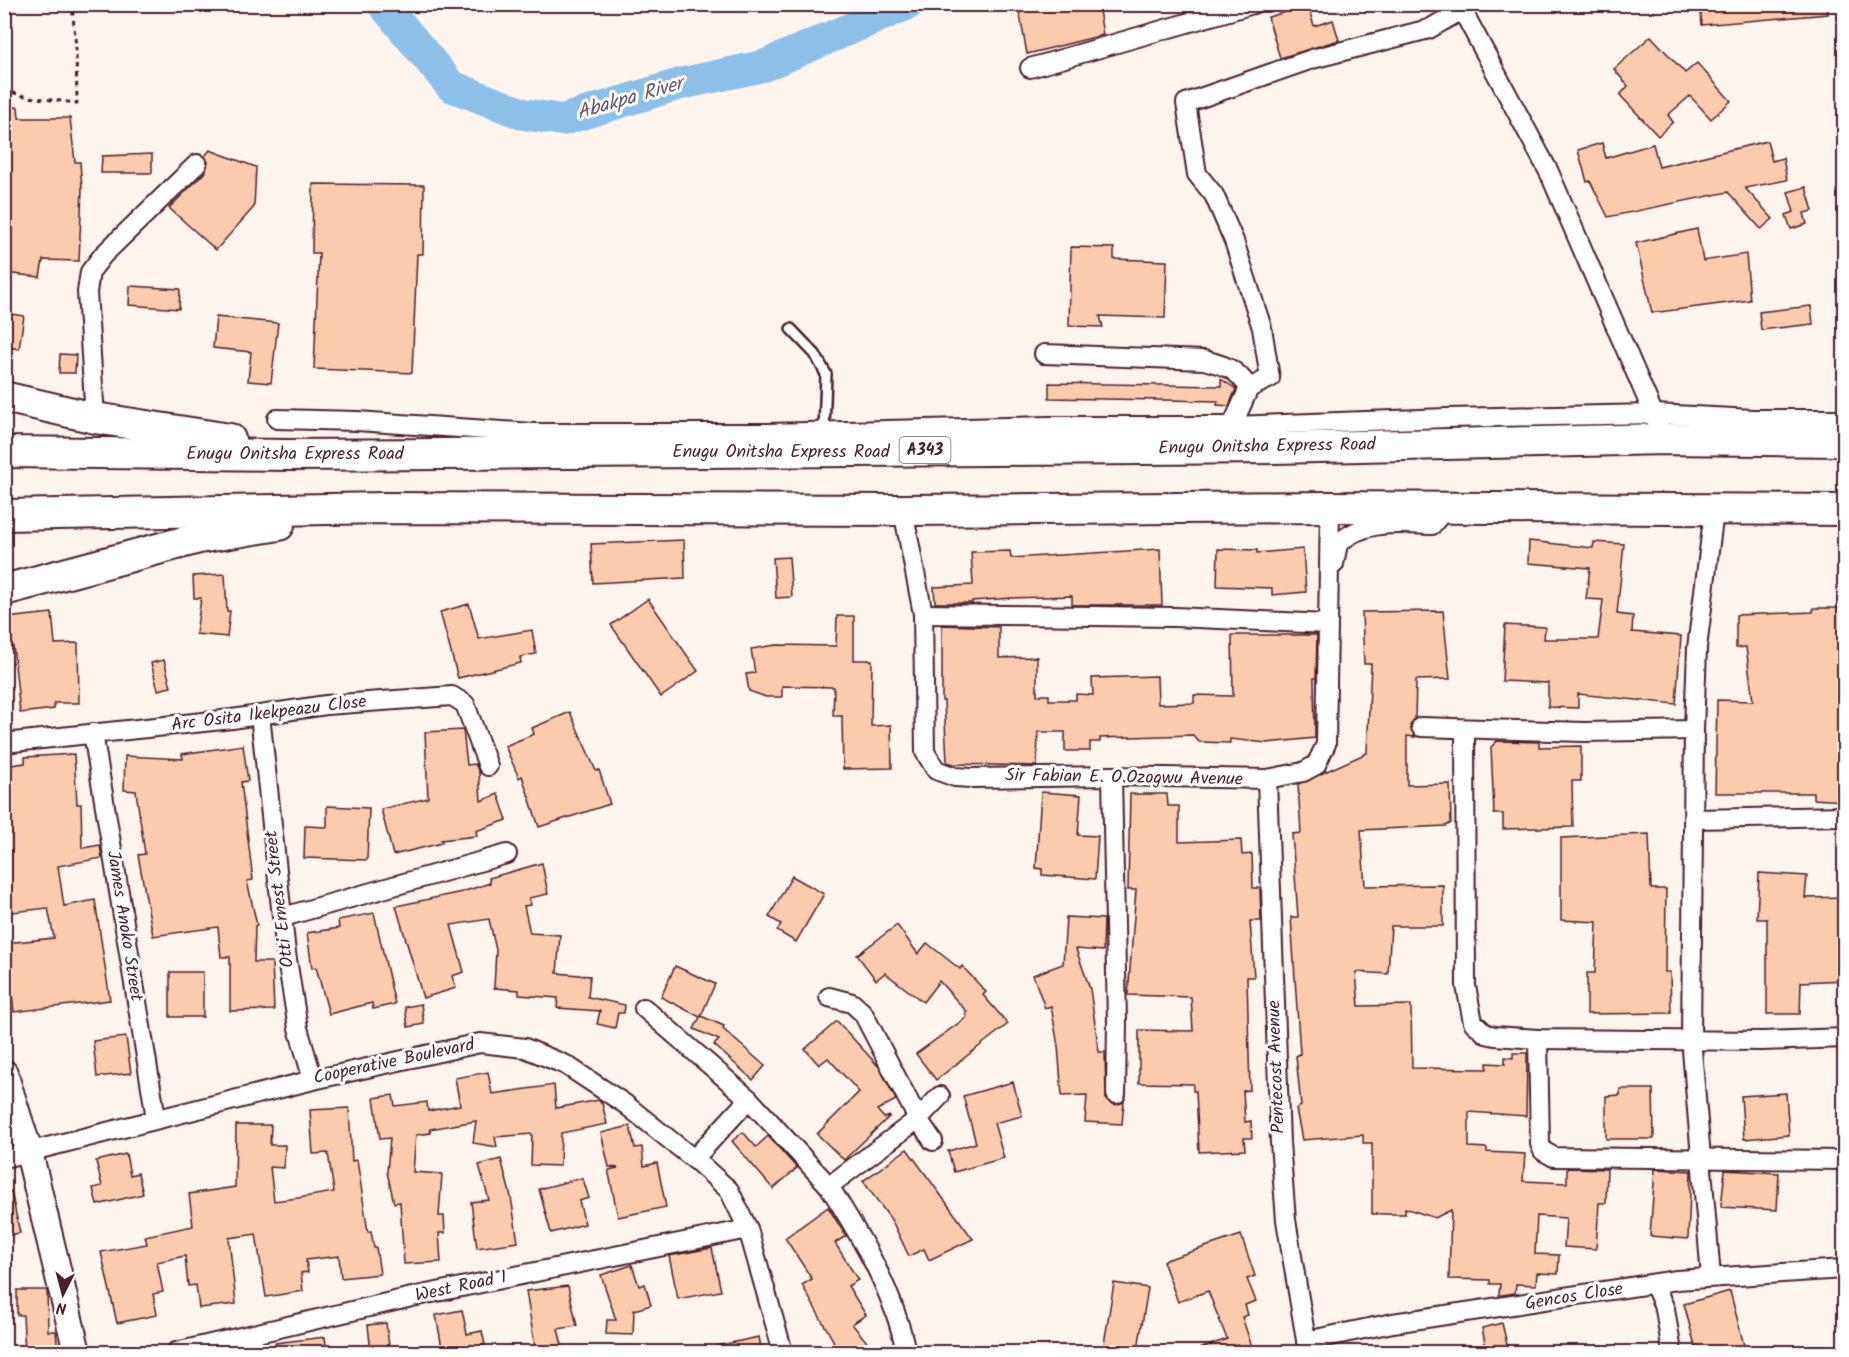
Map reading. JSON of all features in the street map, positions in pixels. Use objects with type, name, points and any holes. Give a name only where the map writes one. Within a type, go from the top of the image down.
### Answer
[{"type":"highway","points":[[4,397],[95,418],[281,447],[289,455]]},
{"type":"highway","name":"Enugu Onitsha Express Road","points":[[4,452],[289,455],[1275,448],[1659,427],[1845,441]]},
{"type":"highway","points":[[4,515],[384,508],[903,510],[1330,507],[1845,510]]},
{"type":"highway","points":[[4,590],[199,538],[384,508]]},
{"type":"main road","points":[[4,1074],[17,1155],[77,1353]]},
{"type":"street","points":[[1030,68],[1253,4]]},
{"type":"street","points":[[1232,426],[1249,388],[1270,378],[1262,328],[1234,241],[1214,195],[1197,174],[1186,103],[1312,59],[1429,29],[1460,7],[1548,172],[1659,427]]},
{"type":"street","points":[[95,418],[87,292],[90,272],[103,255],[197,164]]},
{"type":"street","points":[[1044,354],[1204,360],[1239,372],[1249,388]]},
{"type":"street","points":[[277,419],[357,421],[533,433],[824,432],[1048,426],[1232,426],[1448,418],[1659,427],[1753,419],[1845,418]]},
{"type":"street","name":"Sir Fabian E. O.Ozogwu Avenue","points":[[903,510],[923,614],[925,752],[936,771],[955,777],[971,778],[1112,776],[1267,779],[1303,772],[1316,765],[1326,744],[1330,507]]},
{"type":"street","points":[[1328,573],[1336,559],[1338,544],[1347,536],[1362,528],[1386,524],[1432,525],[1445,509]]},
{"type":"street","points":[[1711,1277],[1691,1038],[1697,648],[1714,511]]},
{"type":"street","points":[[923,614],[1175,617],[1327,624]]},
{"type":"street","name":"Arc Osita Ikekpeazu Close","points":[[4,743],[260,715],[326,705],[452,696],[465,704],[488,766]]},
{"type":"street","name":"Otti Ernest Street","points":[[260,715],[284,917],[286,952],[298,1028],[313,1080]]},
{"type":"street","points":[[1421,727],[1584,732],[1694,730]]},
{"type":"street","points":[[1465,729],[1466,986],[1473,1022],[1486,1034],[1538,1039],[1691,1038],[1763,1041],[1845,1038]]},
{"type":"street","name":"James Anoko Street","points":[[93,733],[156,1118]]},
{"type":"street","points":[[1112,776],[1117,1022],[1116,1094]]},
{"type":"street","name":"Pentecost Avenue","points":[[1267,779],[1280,1143],[1286,1220],[1307,1347]]},
{"type":"street","points":[[1693,819],[1845,816]]},
{"type":"street","points":[[284,917],[507,854]]},
{"type":"street","points":[[829,997],[852,1003],[863,1013],[918,1119],[933,1141]]},
{"type":"street","points":[[644,1008],[749,1099],[829,1186],[881,1276],[901,1324],[906,1353]]},
{"type":"street","points":[[1538,1039],[1540,1144],[1547,1154],[1554,1157],[1845,1160]]},
{"type":"street","name":"Cooperative Boulevard","points":[[17,1155],[313,1080],[480,1043],[525,1048],[576,1071],[625,1104],[694,1158],[729,1190],[748,1229],[783,1353]]},
{"type":"street","points":[[829,1186],[918,1119],[940,1096]]},
{"type":"street","points":[[694,1158],[749,1099]]},
{"type":"street","name":"West Road 1","points":[[176,1353],[412,1297],[748,1229]]},
{"type":"street","name":"Gencos Close","points":[[1307,1347],[1393,1323],[1654,1284],[1711,1277],[1845,1269]]},
{"type":"street","points":[[1654,1284],[1665,1309],[1672,1353]]},
{"type":"lane","points":[[791,329],[823,364],[826,374],[824,432]]},
{"type":"path","points":[[4,90],[28,97],[77,103],[72,4]]},
{"type":"building","points":[[1018,4],[1098,4],[1103,35],[1027,54]]},
{"type":"building","points":[[1700,4],[1827,4],[1828,14],[1702,25]]},
{"type":"building","points":[[1308,6],[1314,26],[1333,20],[1339,40],[1280,58],[1268,17]]},
{"type":"building","points":[[1651,36],[1685,73],[1697,63],[1731,101],[1711,119],[1690,96],[1668,115],[1673,122],[1658,136],[1620,95],[1628,86],[1614,69]]},
{"type":"building","points":[[18,107],[19,118],[70,118],[75,162],[80,162],[82,189],[79,261],[43,260],[40,277],[4,273],[4,108]]},
{"type":"building","points":[[1767,141],[1772,161],[1783,158],[1787,180],[1745,188],[1773,219],[1761,229],[1728,192],[1608,217],[1590,181],[1587,182],[1578,150],[1602,143],[1606,158],[1653,144],[1659,167]]},
{"type":"building","points":[[210,150],[256,167],[254,207],[216,250],[169,208],[205,172],[208,162],[205,156]]},
{"type":"building","points":[[152,154],[152,173],[101,173],[102,156]]},
{"type":"building","points":[[313,184],[424,185],[423,254],[417,254],[412,373],[314,369],[319,253],[312,253]]},
{"type":"building","points":[[1806,187],[1813,211],[1804,213],[1807,224],[1791,229],[1786,215],[1794,212],[1788,192]]},
{"type":"building","points":[[1697,229],[1703,261],[1746,254],[1750,300],[1652,313],[1636,243]]},
{"type":"building","points":[[1071,247],[1114,248],[1114,259],[1167,261],[1165,318],[1100,316],[1103,327],[1069,326]]},
{"type":"building","points":[[130,286],[180,289],[179,309],[129,305]]},
{"type":"building","points":[[1811,306],[1813,324],[1761,330],[1759,312]]},
{"type":"building","points":[[4,313],[24,316],[19,349],[4,346]]},
{"type":"building","points":[[216,317],[278,323],[271,383],[248,381],[251,352],[213,348]]},
{"type":"building","points":[[60,354],[76,355],[75,373],[59,373]]},
{"type":"building","points":[[1221,379],[1236,389],[1229,406],[1217,405],[1218,401],[1049,398],[1049,383],[1221,386]]},
{"type":"building","points":[[684,540],[685,578],[593,583],[591,544]]},
{"type":"building","points":[[1529,541],[1593,548],[1594,542],[1624,544],[1617,614],[1633,616],[1632,632],[1681,636],[1676,704],[1578,694],[1578,708],[1548,707],[1548,683],[1502,681],[1505,625],[1545,627],[1544,639],[1598,639],[1603,600],[1586,599],[1590,568],[1528,563]]},
{"type":"building","points":[[1160,549],[1162,605],[1072,605],[1072,596],[1012,598],[972,601],[972,603],[935,603],[934,587],[973,585],[971,552],[1010,551],[1011,558]]},
{"type":"building","points":[[1218,549],[1257,550],[1257,553],[1303,549],[1306,592],[1272,595],[1272,588],[1217,586]]},
{"type":"building","points":[[789,557],[792,597],[776,598],[773,558]]},
{"type":"building","points":[[225,574],[227,611],[230,611],[227,637],[196,634],[201,598],[194,598],[193,576]]},
{"type":"building","points":[[648,599],[698,671],[661,697],[611,625]]},
{"type":"building","points":[[469,604],[479,639],[532,630],[536,654],[520,657],[521,663],[458,678],[440,612]]},
{"type":"building","points":[[1813,608],[1845,608],[1845,801],[1813,799],[1813,793],[1715,793],[1717,700],[1753,701],[1746,647],[1736,648],[1736,615],[1813,612]]},
{"type":"building","points":[[1443,611],[1450,679],[1416,680],[1415,718],[1410,726],[1415,737],[1407,736],[1407,785],[1450,784],[1451,823],[1446,826],[1361,830],[1365,886],[1443,885],[1443,926],[1391,926],[1388,974],[1356,972],[1359,1006],[1411,1005],[1412,1068],[1487,1069],[1487,1063],[1505,1064],[1505,1057],[1513,1058],[1513,1053],[1527,1053],[1526,1116],[1469,1112],[1469,1147],[1487,1148],[1487,1152],[1525,1154],[1523,1181],[1567,1183],[1567,1168],[1607,1169],[1606,1203],[1599,1203],[1596,1249],[1564,1247],[1566,1218],[1537,1216],[1535,1254],[1559,1255],[1558,1274],[1537,1273],[1536,1285],[1516,1284],[1515,1293],[1502,1295],[1499,1295],[1500,1284],[1490,1284],[1490,1280],[1449,1279],[1451,1210],[1435,1218],[1405,1208],[1405,1214],[1372,1214],[1372,1143],[1363,1143],[1363,1135],[1302,1140],[1296,1109],[1301,1106],[1296,1056],[1300,1054],[1291,917],[1298,917],[1292,834],[1301,833],[1298,784],[1367,753],[1371,664],[1364,664],[1362,612]]},
{"type":"building","points":[[52,613],[55,644],[78,643],[79,703],[54,703],[54,709],[20,713],[13,646],[9,647],[6,618]]},
{"type":"building","points":[[837,616],[854,616],[854,660],[872,660],[871,726],[891,725],[892,768],[843,769],[842,716],[833,716],[834,687],[782,686],[782,697],[766,697],[749,691],[746,674],[755,673],[751,649],[776,645],[836,646]]},
{"type":"building","points":[[942,625],[999,627],[999,658],[1037,657],[1037,695],[1049,695],[1049,700],[1076,700],[1076,694],[1093,695],[1092,678],[1157,676],[1158,704],[1194,703],[1194,695],[1233,696],[1232,635],[1317,635],[1316,678],[1314,678],[1315,738],[1267,743],[1230,739],[1230,743],[1199,742],[1193,735],[1100,738],[1100,742],[1090,742],[1090,751],[1065,751],[1065,732],[1038,732],[1037,766],[947,762],[944,701],[942,701]]},
{"type":"building","points":[[164,660],[171,687],[158,690],[151,663]]},
{"type":"building","points":[[570,712],[596,771],[599,770],[610,804],[539,827],[522,776],[519,778],[505,746],[534,734],[532,728]]},
{"type":"building","points":[[463,730],[467,765],[475,764],[479,772],[481,801],[498,794],[507,820],[476,831],[477,836],[441,840],[442,843],[393,855],[381,809],[428,798],[425,732]]},
{"type":"building","points":[[1497,741],[1539,742],[1539,747],[1581,746],[1581,781],[1572,781],[1573,827],[1503,829],[1503,814],[1494,814],[1491,747]]},
{"type":"building","points":[[243,745],[248,781],[241,782],[253,880],[247,881],[257,925],[255,926],[254,962],[272,962],[274,1010],[230,1011],[230,957],[221,957],[218,927],[153,936],[138,855],[145,854],[136,791],[124,790],[125,756],[183,759],[182,754]]},
{"type":"building","points":[[74,754],[77,804],[81,804],[82,848],[100,845],[102,858],[58,866],[64,906],[95,900],[110,1000],[14,1012],[6,943],[54,938],[48,908],[4,913],[4,766],[25,763],[25,757]]},
{"type":"building","points":[[1041,792],[1081,795],[1078,835],[1098,836],[1095,879],[1042,875],[1042,869],[1036,868]]},
{"type":"building","points":[[1130,794],[1167,794],[1168,806],[1179,806],[1179,842],[1241,840],[1242,855],[1252,854],[1253,888],[1260,888],[1261,921],[1250,921],[1254,977],[1247,977],[1250,1090],[1243,1091],[1245,1122],[1251,1121],[1252,1138],[1244,1138],[1245,1150],[1199,1152],[1196,1091],[1193,1091],[1193,1084],[1139,1083],[1139,1030],[1193,1031],[1191,997],[1128,995],[1136,890],[1128,890]]},
{"type":"building","points":[[327,806],[369,808],[367,860],[304,858],[305,826],[327,827]]},
{"type":"building","points":[[1649,834],[1651,889],[1666,889],[1665,972],[1670,972],[1671,1013],[1587,1014],[1587,973],[1595,973],[1597,922],[1561,920],[1561,838]]},
{"type":"building","points":[[542,863],[548,894],[529,898],[531,905],[524,906],[530,933],[560,935],[557,973],[590,976],[588,997],[625,1005],[624,1013],[618,1013],[615,1028],[597,1024],[600,1011],[557,1008],[558,998],[519,995],[519,990],[494,988],[496,950],[489,919],[451,925],[464,972],[452,976],[456,988],[423,998],[396,906],[462,892],[490,883],[489,878]]},
{"type":"building","points":[[1759,873],[1807,876],[1805,898],[1845,897],[1845,980],[1801,982],[1800,1014],[1767,1014],[1767,919],[1757,919]]},
{"type":"building","points":[[792,876],[824,894],[796,942],[777,931],[781,924],[769,917]]},
{"type":"building","points":[[374,913],[395,1004],[373,1009],[372,1003],[329,1014],[316,967],[312,968],[307,933],[339,928],[338,920]]},
{"type":"building","points":[[1066,917],[1104,919],[1103,951],[1076,949],[1090,989],[1099,1052],[1105,1052],[1106,1099],[1115,1105],[1124,1102],[1122,1124],[1085,1122],[1087,1095],[1062,1096],[1058,1046],[1051,1006],[1045,1008],[1033,975],[1063,964]]},
{"type":"building","points":[[897,925],[918,954],[927,943],[960,969],[962,966],[986,992],[983,995],[1008,1024],[936,1080],[916,1054],[967,1017],[965,1014],[967,1012],[939,981],[923,1002],[885,973],[876,980],[857,955]]},
{"type":"building","points":[[675,966],[715,984],[701,1016],[724,1026],[723,1029],[765,1066],[753,1080],[714,1045],[719,1040],[694,1029],[700,1017],[661,997]]},
{"type":"building","points":[[170,972],[203,972],[203,1017],[170,1017]]},
{"type":"building","points":[[421,1004],[424,1024],[408,1027],[405,1007]]},
{"type":"building","points":[[837,1021],[879,1067],[896,1100],[877,1110],[884,1118],[890,1116],[844,1160],[817,1134],[859,1092],[828,1058],[819,1065],[805,1049]]},
{"type":"building","points":[[126,1037],[131,1073],[97,1077],[93,1041]]},
{"type":"building","points":[[488,1072],[492,1094],[554,1085],[556,1108],[599,1100],[602,1103],[607,1124],[561,1133],[560,1166],[531,1165],[532,1134],[495,1137],[497,1147],[473,1143],[476,1121],[430,1129],[431,1133],[416,1135],[413,1172],[442,1174],[439,1216],[444,1216],[445,1233],[439,1233],[441,1262],[404,1264],[400,1202],[394,1203],[387,1172],[390,1138],[380,1139],[374,1098],[393,1095],[395,1106],[427,1102],[428,1111],[460,1105],[455,1078]]},
{"type":"building","points":[[1013,1082],[1022,1116],[994,1123],[1004,1158],[954,1172],[948,1151],[976,1143],[963,1096]]},
{"type":"building","points":[[1620,1089],[1653,1089],[1654,1139],[1606,1139],[1606,1096],[1620,1095]]},
{"type":"building","points":[[1786,1093],[1789,1135],[1744,1139],[1741,1096]]},
{"type":"building","points":[[349,1108],[352,1161],[357,1160],[368,1232],[371,1231],[374,1248],[376,1247],[380,1274],[341,1278],[339,1256],[306,1260],[308,1272],[301,1273],[303,1291],[266,1297],[256,1234],[229,1238],[236,1304],[199,1308],[196,1285],[188,1286],[185,1256],[157,1262],[163,1292],[153,1294],[157,1315],[117,1323],[101,1252],[147,1244],[145,1236],[193,1226],[189,1194],[235,1187],[236,1125],[271,1125],[270,1145],[285,1145],[284,1168],[270,1167],[274,1201],[298,1198],[334,1192],[328,1153],[313,1154],[310,1110]]},
{"type":"building","points":[[630,1126],[635,1148],[642,1147],[644,1166],[657,1163],[666,1207],[618,1217],[609,1170],[618,1168],[609,1167],[601,1133]]},
{"type":"building","points":[[743,1132],[756,1147],[768,1136],[797,1168],[773,1189],[732,1141]]},
{"type":"building","points":[[907,1149],[973,1239],[929,1260],[924,1249],[909,1256],[892,1221],[863,1181]]},
{"type":"building","points":[[126,1154],[130,1175],[138,1173],[143,1194],[97,1205],[93,1188],[102,1186],[96,1161]]},
{"type":"building","points":[[501,1159],[511,1197],[518,1242],[477,1248],[471,1202],[489,1200],[479,1165]]},
{"type":"building","points":[[1655,1169],[1691,1171],[1688,1239],[1650,1236]]},
{"type":"building","points":[[1725,1170],[1779,1173],[1777,1210],[1721,1207]]},
{"type":"building","points":[[583,1179],[589,1198],[579,1201],[585,1224],[551,1233],[539,1189]]},
{"type":"building","points":[[4,1191],[11,1191],[20,1233],[4,1236]]},
{"type":"building","points":[[828,1207],[846,1236],[835,1243],[858,1280],[848,1286],[866,1315],[852,1324],[876,1353],[822,1353],[834,1342],[802,1285],[812,1279],[785,1238]]},
{"type":"building","points":[[1241,1235],[1255,1276],[1247,1279],[1256,1301],[1245,1305],[1248,1315],[1242,1317],[1254,1353],[1196,1353],[1196,1350],[1227,1339],[1208,1291],[1178,1302],[1163,1261]]},
{"type":"building","points":[[712,1248],[721,1291],[678,1299],[669,1256]]},
{"type":"building","points":[[632,1265],[639,1286],[645,1284],[651,1305],[634,1310],[633,1335],[606,1334],[607,1320],[616,1320],[601,1275]]},
{"type":"building","points":[[1114,1283],[1148,1288],[1138,1349],[1104,1344]]},
{"type":"building","points":[[568,1286],[577,1326],[558,1329],[564,1353],[536,1353],[526,1291]]},
{"type":"building","points":[[17,1290],[47,1290],[48,1331],[56,1331],[58,1353],[25,1353],[23,1315],[17,1315]]},
{"type":"building","points":[[1730,1291],[1746,1353],[1697,1353],[1684,1304]]},
{"type":"building","points":[[462,1310],[467,1334],[482,1331],[485,1345],[443,1353],[436,1315]]},
{"type":"building","points":[[386,1323],[390,1353],[371,1353],[368,1325]]},
{"type":"building","points":[[1502,1323],[1509,1353],[1487,1353],[1482,1328]]},
{"type":"building","points":[[325,1337],[327,1353],[276,1353],[275,1343]]},
{"type":"building","points":[[759,1337],[762,1353],[717,1353],[716,1346]]},
{"type":"waterway","name":"Abakpa River","points":[[383,4],[451,86],[523,114],[562,120],[680,84],[763,66],[908,4]]}]
